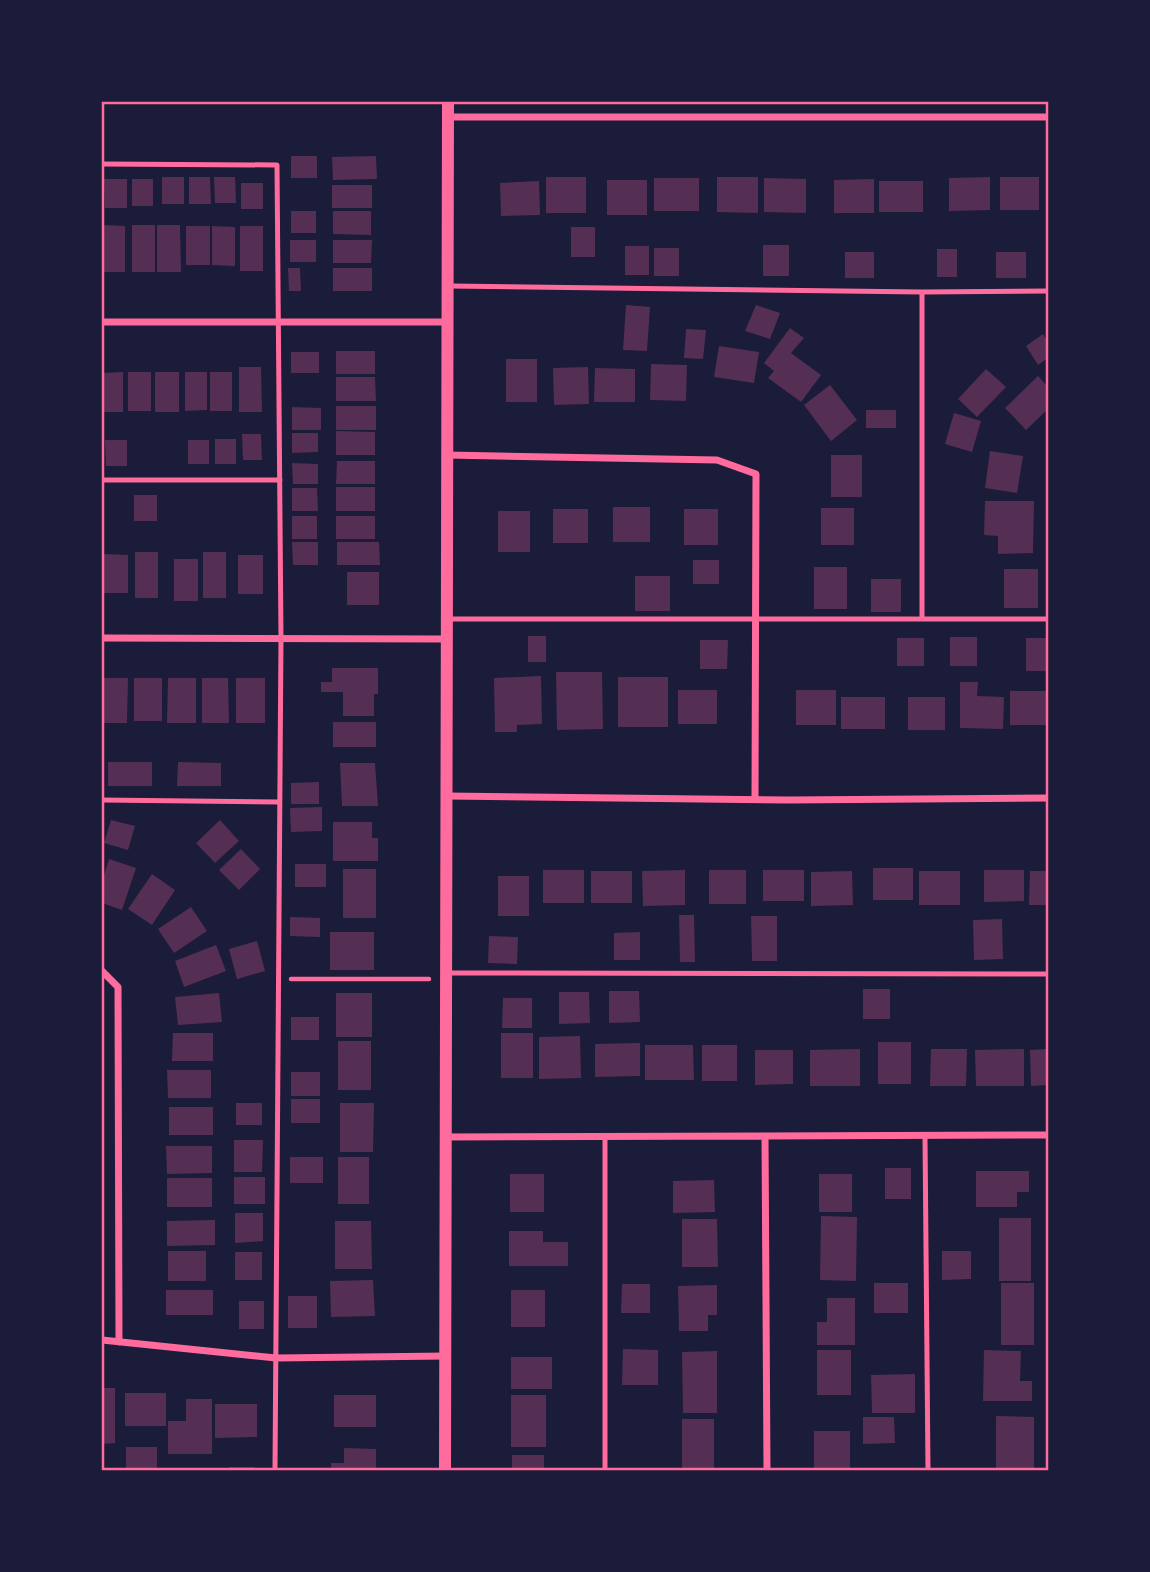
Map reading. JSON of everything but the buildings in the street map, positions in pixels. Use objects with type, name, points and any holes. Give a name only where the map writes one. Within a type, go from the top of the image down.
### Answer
[{"type":"street","points":[[445,1471],[448,102]]},
{"type":"street","points":[[447,117],[1048,117]]},
{"type":"street","points":[[102,322],[447,322]]},
{"type":"street","points":[[447,456],[717,460],[756,474],[755,799]]},
{"type":"street","points":[[102,638],[447,639]]},
{"type":"street","points":[[447,796],[755,799],[1048,797]]},
{"type":"street","points":[[102,971],[118,987],[119,1342]]},
{"type":"street","points":[[446,1137],[1048,1135]]},
{"type":"street","points":[[765,1137],[767,1471]]},
{"type":"street","points":[[102,1340],[276,1358],[446,1356]]},
{"type":"lane","points":[[102,164],[277,165],[281,638],[275,1471]]},
{"type":"lane","points":[[447,286],[1048,291]]},
{"type":"lane","points":[[922,292],[922,619]]},
{"type":"lane","points":[[102,480],[280,480]]},
{"type":"lane","points":[[447,619],[1048,619]]},
{"type":"lane","points":[[102,800],[279,802]]},
{"type":"lane","points":[[446,972],[1048,974]]},
{"type":"lane","points":[[605,1136],[605,1471]]},
{"type":"lane","points":[[925,1137],[928,1471]]},
{"type":"path","points":[[279,979],[415,979]]}]
